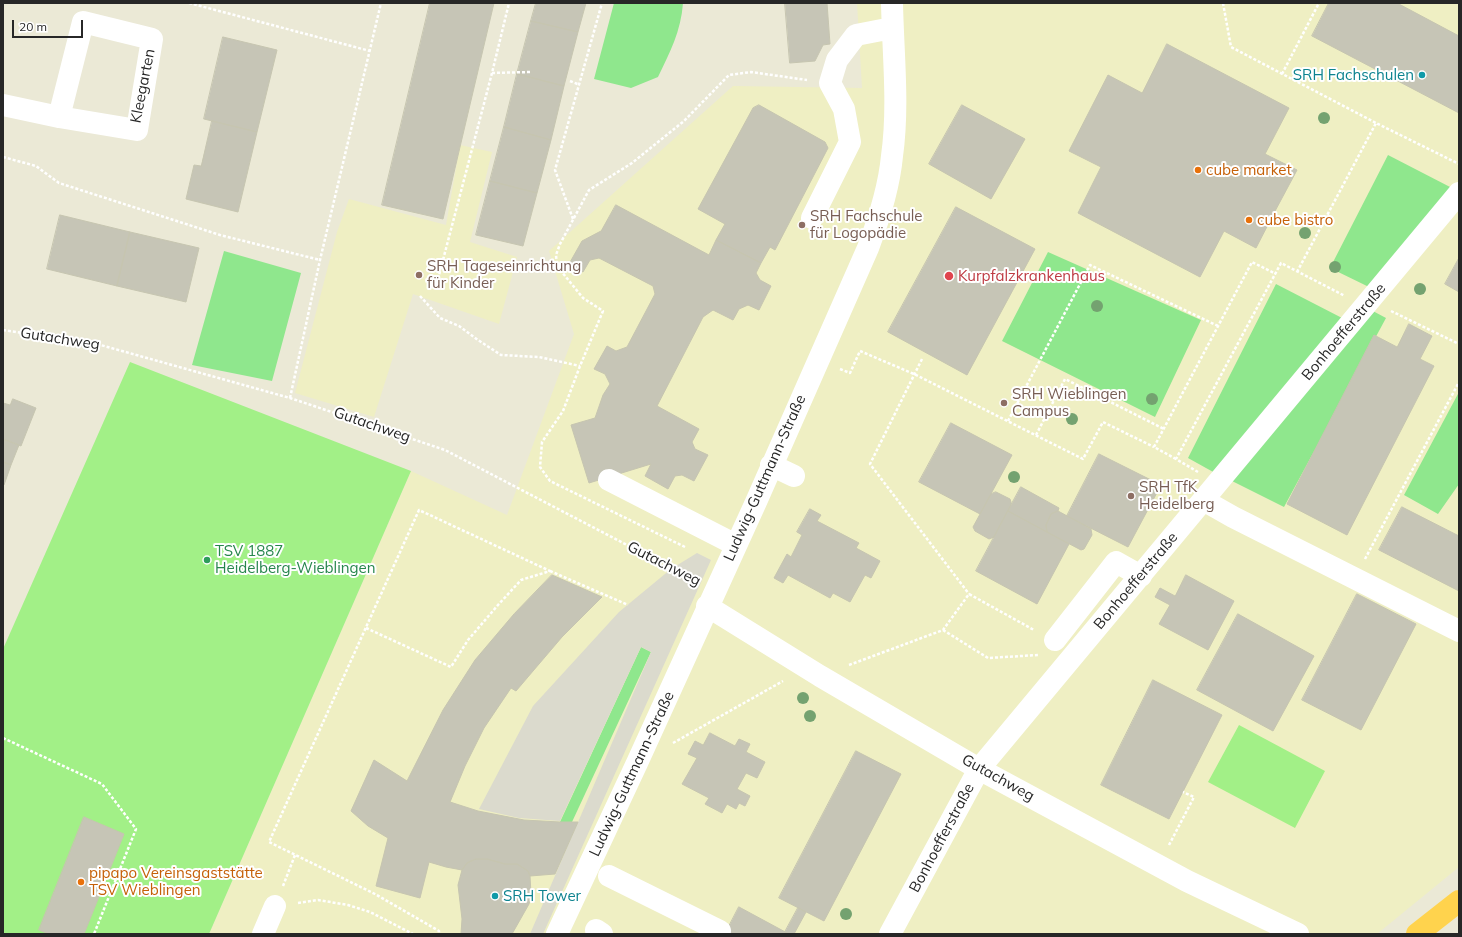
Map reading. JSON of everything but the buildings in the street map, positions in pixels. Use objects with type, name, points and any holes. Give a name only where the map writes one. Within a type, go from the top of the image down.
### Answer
[{"type":"highway","points":[[1418,934],[1459,901]]},
{"type":"street","name":"Ludwig-Guttmann-Straße","points":[[557,934],[637,763],[820,359],[876,227],[892,157],[895,90],[892,3]]},
{"type":"street","name":"Kleegarten","points":[[3,105],[59,117],[137,130],[152,39],[83,22],[59,117]]},
{"type":"street","points":[[812,218],[850,142],[844,109],[830,83],[837,60],[856,35],[892,28]]},
{"type":"street","name":"Bonhoefferstraße","points":[[890,934],[979,769],[1459,193]]},
{"type":"street","points":[[771,466],[794,476]]},
{"type":"street","points":[[609,480],[736,545]]},
{"type":"street","points":[[1203,500],[1233,518],[1459,631]]},
{"type":"street","points":[[1047,648],[1116,562],[1141,576]]},
{"type":"street","name":"Gutachweg","points":[[711,599],[813,672],[979,769],[1158,865],[1298,934]]},
{"type":"street","points":[[609,876],[720,932],[719,934]]},
{"type":"street","points":[[263,934],[275,906]]},
{"type":"path","points":[[189,3],[370,51]]},
{"type":"path","points":[[290,398],[320,260],[381,3]]},
{"type":"path","points":[[438,279],[492,73],[508,3]]},
{"type":"path","points":[[573,220],[555,170],[602,3]]},
{"type":"path","points":[[1223,3],[1231,46],[1376,123],[1459,164]]},
{"type":"path","points":[[1282,74],[1319,3]]},
{"type":"path","points":[[492,73],[530,72]]},
{"type":"path","points":[[690,550],[550,481],[540,467],[542,442],[563,411],[603,311],[583,298],[557,266],[556,255],[589,190],[632,163],[684,121],[729,75],[751,72],[830,83]]},
{"type":"path","points":[[570,81],[580,85]]},
{"type":"path","points":[[1296,272],[1376,123]]},
{"type":"path","points":[[3,157],[36,166],[59,183],[66,186],[220,235],[320,260]]},
{"type":"path","points":[[1154,447],[1252,262],[1276,274]]},
{"type":"path","points":[[1176,459],[1281,263],[1296,272],[1370,300],[1459,344]]},
{"type":"path","points":[[1008,421],[1090,265],[1218,326]]},
{"type":"path","points":[[420,296],[440,318],[459,326],[501,355],[539,357],[580,366]]},
{"type":"path","name":"Gutachweg","points":[[3,330],[97,344],[290,398],[445,450],[711,599]]},
{"type":"path","points":[[820,359],[850,373],[860,351],[914,374],[1083,459],[1103,422],[1154,447],[1218,483]]},
{"type":"path","points":[[922,359],[870,464],[968,594],[1047,648]]},
{"type":"path","points":[[1036,435],[1065,379],[1164,429]]},
{"type":"path","points":[[1354,578],[1459,382]]},
{"type":"path","points":[[439,934],[440,931],[375,894],[270,842],[419,510],[550,571],[628,604]]},
{"type":"path","points":[[366,628],[451,667],[468,640],[521,580],[550,571]]},
{"type":"path","points":[[671,744],[813,672],[943,630],[968,594]]},
{"type":"path","points":[[943,630],[988,658],[1047,648]]},
{"type":"path","points":[[3,738],[102,784],[136,829],[94,934]]},
{"type":"path","points":[[1158,865],[1194,797],[1183,792]]},
{"type":"path","points":[[295,855],[275,906],[318,900],[348,905],[370,912],[413,934]]},
{"type":"shaded area","name":"SRH Wieblingen Campus","points":[[857,3],[1459,3],[1459,867],[1377,934],[209,934],[411,471],[507,515],[574,334],[549,251],[733,86],[862,88]]},
{"type":"shaded area","name":"SRH Tageseinrichtung für Kinder","points":[[460,145],[492,152],[470,242],[517,257],[499,324],[413,294],[374,417],[295,393],[337,232],[349,199],[446,225]]},
{"type":"shaded area","points":[[697,553],[711,560],[543,934],[530,934],[651,652],[641,647],[560,821],[519,818],[479,809],[533,706],[619,612],[671,569]]},
{"type":"green space","points":[[614,3],[683,3],[680,23],[671,50],[658,77],[631,88],[594,79]]},
{"type":"green space","points":[[1388,155],[1452,188],[1369,287],[1330,268]]},
{"type":"green space","points":[[224,251],[301,273],[272,381],[192,365]]},
{"type":"green space","points":[[1048,252],[1201,320],[1155,417],[1002,341]]},
{"type":"green space","points":[[1276,284],[1344,319],[1215,473],[1188,458]]},
{"type":"green space","points":[[1371,310],[1386,318],[1284,507],[1232,481]]},
{"type":"green space","name":"TSV 1887 Heidelberg-Wieblingen","points":[[130,362],[411,471],[209,934],[3,934],[3,649]]},
{"type":"green space","points":[[1459,392],[1459,484],[1438,514],[1404,495]]},
{"type":"green space","points":[[641,647],[651,652],[572,822],[560,822]]},
{"type":"green space","points":[[1239,725],[1325,771],[1295,828],[1208,782]]},
{"type":"place","name":"SRH Fachschulen","points":[[1422,75]]},
{"type":"place","name":"cube market","points":[[1198,170]]},
{"type":"place","name":"cube bistro","points":[[1249,220]]},
{"type":"place","name":"SRH Fachschule für Logopädie","points":[[802,225]]},
{"type":"place","name":"SRH Tageseinrichtung für Kinder","points":[[419,275]]},
{"type":"place","name":"Kurpfalzkrankenhaus","points":[[949,276]]},
{"type":"place","name":"SRH Wieblingen Campus","points":[[1004,403]]},
{"type":"place","name":"SRH TfK Heidelberg","points":[[1131,496]]},
{"type":"place","name":"TSV 1887 Heidelberg-Wieblingen","points":[[207,560]]},
{"type":"place","name":"pipapo Vereinsgaststätte TSV Wieblingen","points":[[81,882]]},
{"type":"place","name":"SRH Tower","points":[[495,896]]}]
